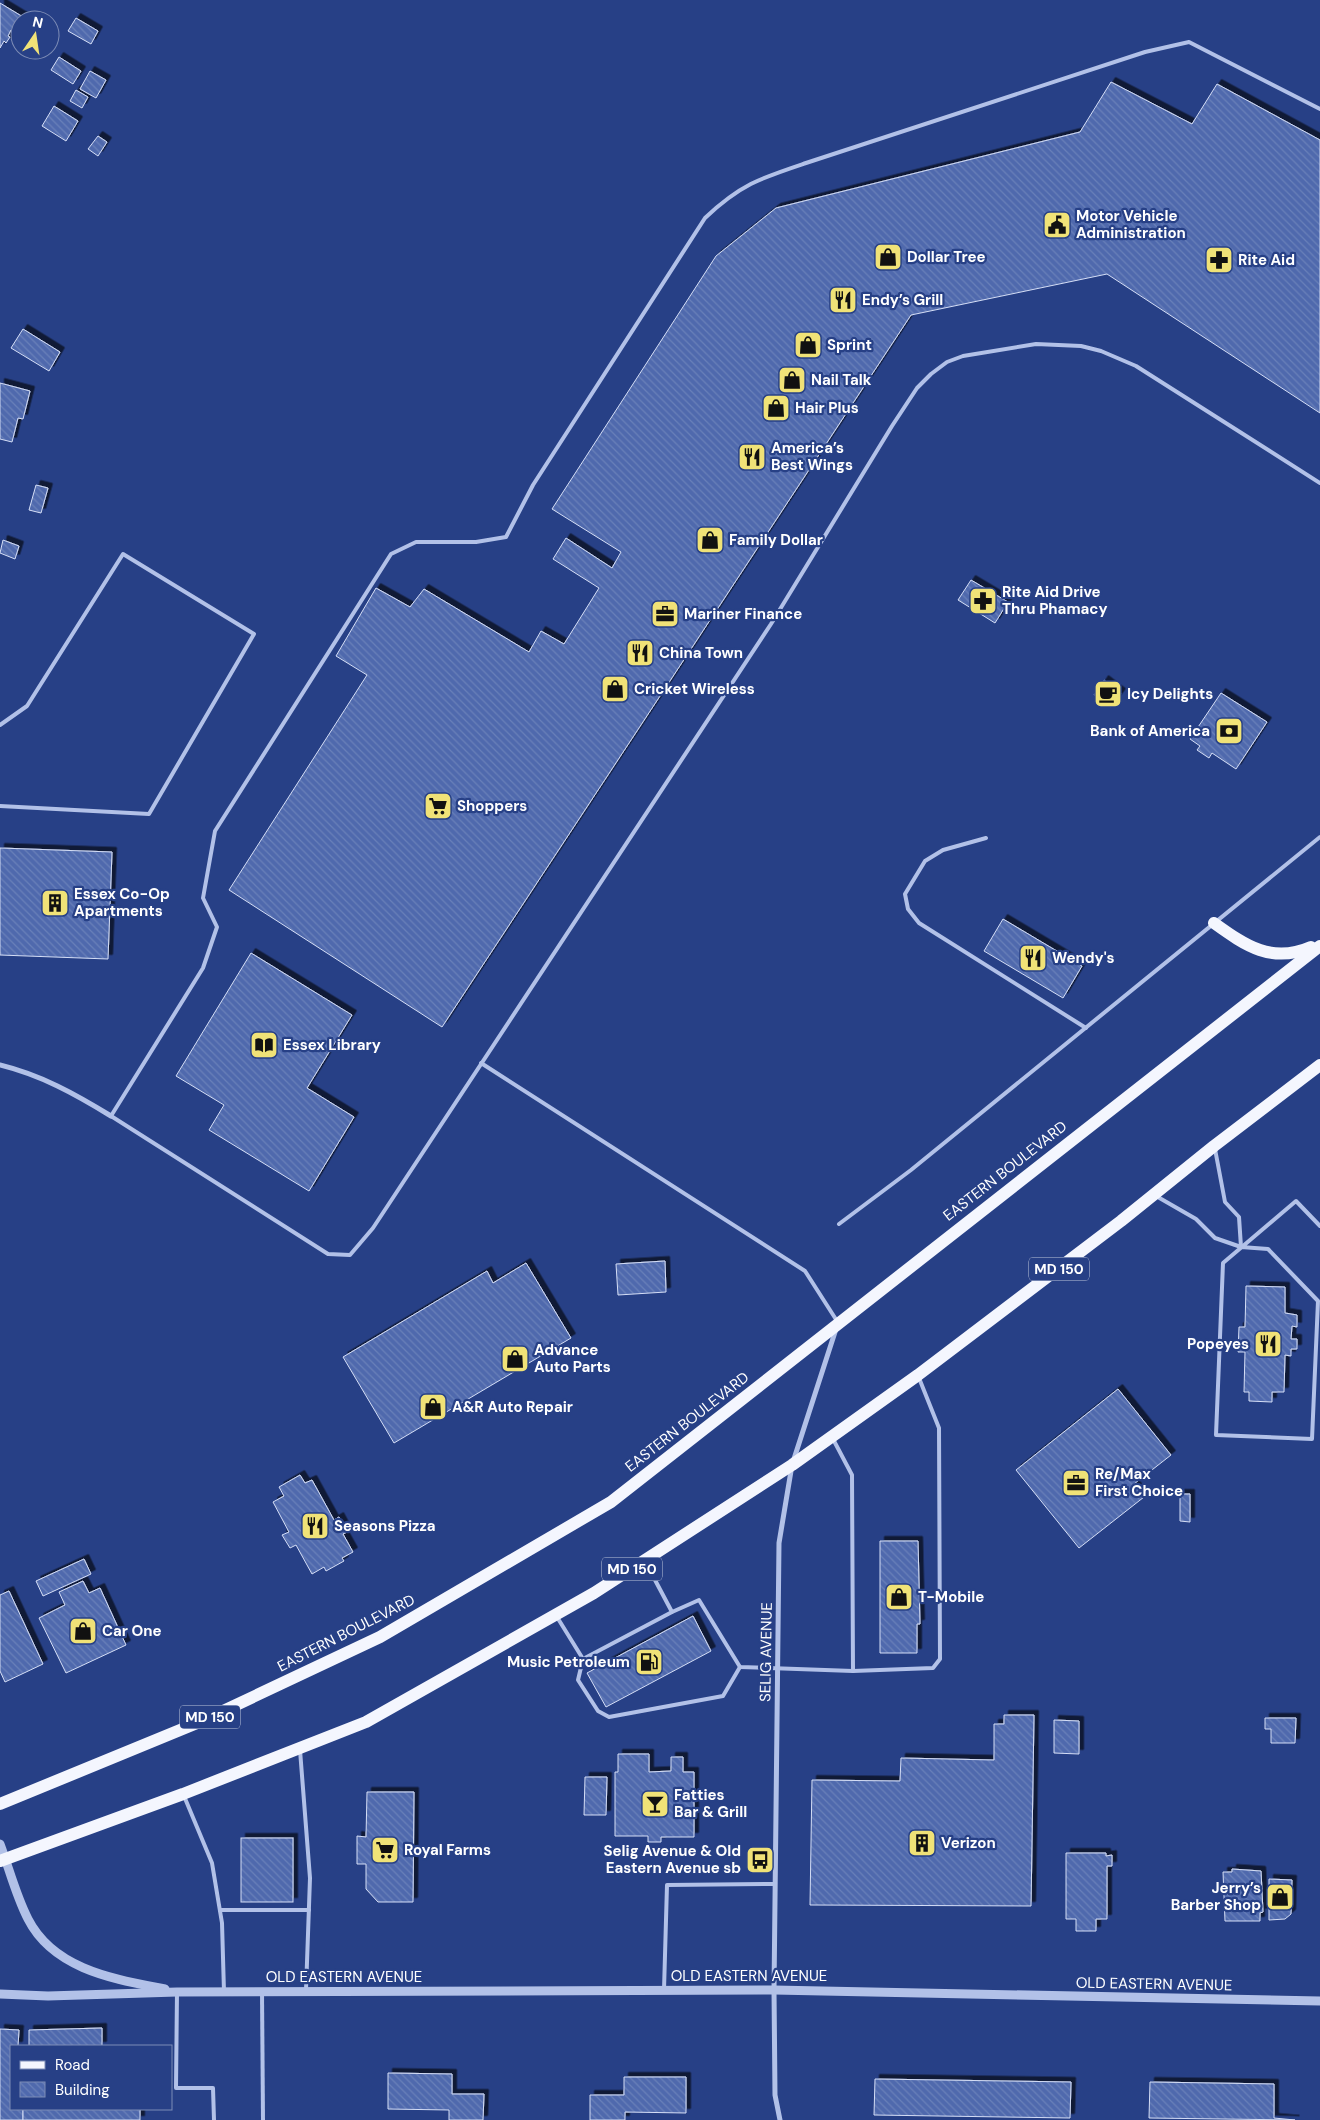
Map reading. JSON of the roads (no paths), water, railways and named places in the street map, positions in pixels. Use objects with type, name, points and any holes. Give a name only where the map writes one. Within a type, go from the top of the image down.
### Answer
[{"type":"main road","points":[[1214,923],[1236,939],[1264,953],[1294,954],[1320,944]]},
{"type":"main road","name":"EASTERN BOULEVARD","points":[[0,1804],[202,1721],[380,1637],[611,1502],[1320,944]]},
{"type":"main road","name":"MD 150","points":[[3,1861],[183,1794],[366,1722],[556,1615],[645,1560],[832,1437],[918,1375],[1154,1195],[1214,1146],[1320,1065]]},
{"type":"street","points":[[0,1065],[31,1074],[63,1087],[112,1116]]},
{"type":"street","name":"SELIG AVENUE","points":[[780,2120],[775,2095],[774,1990],[779,1543],[792,1465],[838,1323]]},
{"type":"street","name":"OLD EASTERN AVENUE","points":[[0,1844],[3,1861],[28,1920],[45,1943],[65,1960],[109,1977],[177,1992]]},
{"type":"street","name":"OLD EASTERN AVENUE","points":[[0,1994],[87,1996],[177,1992],[774,1990],[1320,2001]]},
{"type":"lane","points":[[1320,108],[1189,42],[1145,52],[753,181],[726,199],[705,218],[533,485],[506,537],[476,542],[416,542],[391,554],[215,831],[204,898],[217,927],[203,968],[112,1116],[328,1254],[350,1255],[373,1228],[771,624],[917,388],[947,362],[964,356],[1036,344],[1081,346],[1101,351],[1136,366],[1320,482]]},
{"type":"lane","points":[[0,725],[27,706],[123,554],[254,634],[149,814],[0,806]]},
{"type":"lane","points":[[838,1224],[912,1170],[1320,837]]},
{"type":"lane","points":[[986,838],[944,850],[925,861],[905,894],[908,909],[919,923],[1086,1028]]},
{"type":"lane","points":[[481,1063],[805,1271],[838,1323]]},
{"type":"lane","points":[[1214,1146],[1226,1202],[1239,1217],[1241,1248]]},
{"type":"lane","points":[[1154,1195],[1196,1219],[1215,1238],[1241,1248],[1268,1249],[1318,1301],[1312,1439],[1216,1435],[1222,1263],[1241,1248],[1296,1201],[1320,1226]]},
{"type":"lane","points":[[740,1667],[853,1671],[933,1668],[940,1659],[939,1428],[918,1375]]},
{"type":"lane","points":[[832,1437],[852,1475],[853,1671]]},
{"type":"lane","points":[[645,1560],[672,1612]]},
{"type":"lane","points":[[583,1659],[672,1612],[699,1600],[740,1667]]},
{"type":"lane","points":[[556,1615],[583,1659],[578,1680],[598,1711],[609,1717],[723,1696],[740,1667]]},
{"type":"lane","points":[[299,1748],[310,1878],[306,1991]]},
{"type":"lane","points":[[183,1794],[212,1863],[220,1910],[224,1992]]},
{"type":"lane","points":[[664,1990],[667,1885],[775,1884]]},
{"type":"lane","points":[[220,1910],[309,1910]]},
{"type":"lane","points":[[177,1992],[176,2088],[213,2088],[214,2120]]},
{"type":"lane","points":[[262,1992],[263,2120]]},
{"type":"place","name":"Motor Vehicle Administration","points":[[1057,225]]},
{"type":"place","name":"Dollar Tree","points":[[888,257]]},
{"type":"place","name":"Rite Aid","points":[[1219,260]]},
{"type":"place","name":"Endy’s Grill","points":[[843,300]]},
{"type":"place","name":"Sprint","points":[[808,345]]},
{"type":"place","name":"Nail Talk","points":[[792,380]]},
{"type":"place","name":"Hair Plus","points":[[776,408]]},
{"type":"place","name":"America’s Best Wings","points":[[752,457]]},
{"type":"place","name":"Family Dollar","points":[[710,540]]},
{"type":"place","name":"Rite Aid Drive Thru Phamacy","points":[[983,601]]},
{"type":"place","name":"Mariner Finance","points":[[665,614]]},
{"type":"place","name":"China Town","points":[[640,653]]},
{"type":"place","name":"Cricket Wireless","points":[[615,689]]},
{"type":"place","name":"Icy Delights","points":[[1108,694]]},
{"type":"place","name":"Bank of America","points":[[1229,731]]},
{"type":"place","name":"Shoppers","points":[[438,806]]},
{"type":"place","name":"Essex Co-Op Apartments","points":[[55,903]]},
{"type":"place","name":"Wendy's","points":[[1033,958]]},
{"type":"place","name":"Essex Library","points":[[264,1045]]},
{"type":"place","name":"Popeyes","points":[[1268,1344]]},
{"type":"place","name":"Advance Auto Parts","points":[[515,1359]]},
{"type":"place","name":"A&R Auto Repair","points":[[433,1407]]},
{"type":"place","name":"Re/Max First Choice","points":[[1076,1483]]},
{"type":"place","name":"Seasons Pizza","points":[[315,1526]]},
{"type":"place","name":"T-Mobile","points":[[899,1597]]},
{"type":"place","name":"Car One","points":[[83,1631]]},
{"type":"place","name":"Music Petroleum","points":[[649,1662]]},
{"type":"place","name":"Fatties Bar & Grill","points":[[655,1804]]},
{"type":"place","name":"Verizon","points":[[922,1843]]},
{"type":"place","name":"Royal Farms","points":[[385,1850]]},
{"type":"place","name":"Selig Avenue & Old Eastern Avenue sb","points":[[760,1860]]},
{"type":"place","name":"Jerry’s Barber Shop","points":[[1280,1897]]}]
